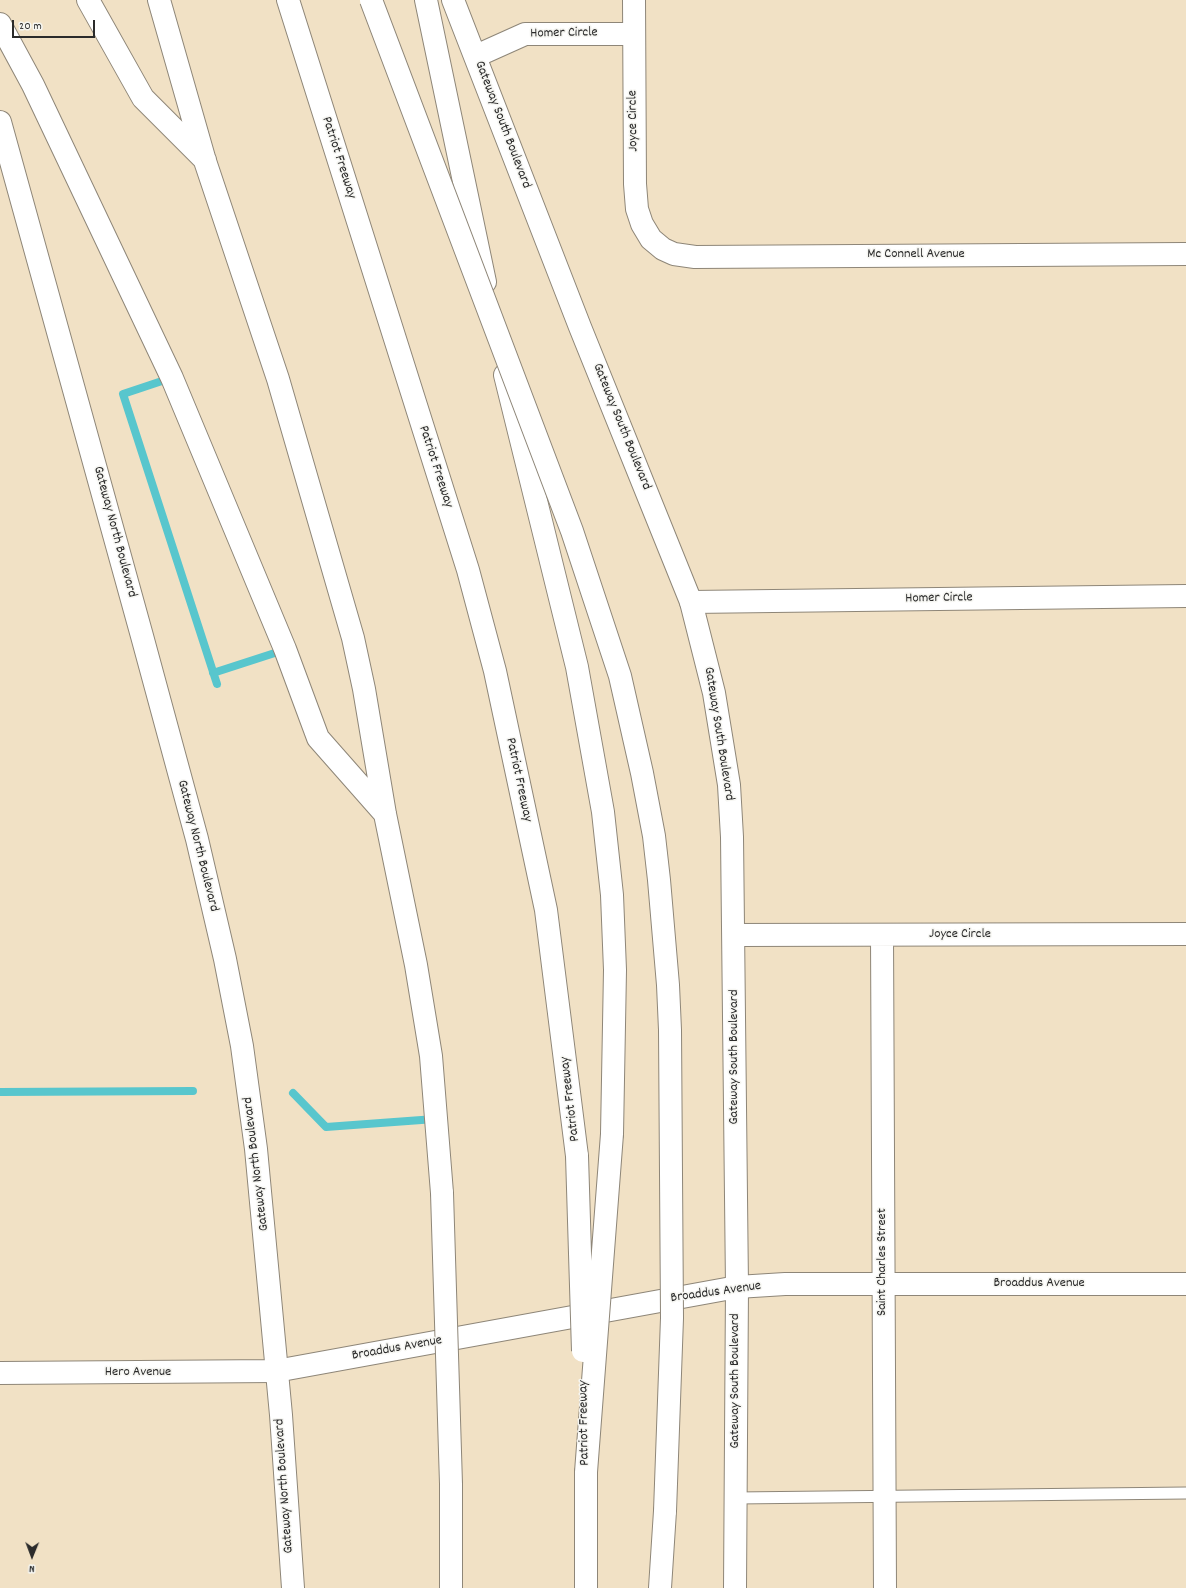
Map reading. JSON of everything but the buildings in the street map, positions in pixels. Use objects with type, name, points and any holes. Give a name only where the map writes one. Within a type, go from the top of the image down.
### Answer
[{"type":"main road","points":[[88,0],[143,98],[205,161]]},
{"type":"main road","points":[[159,0],[205,161],[278,379],[353,638],[364,689],[385,814],[416,965],[431,1056],[442,1193],[451,1484],[451,1588]]},
{"type":"main road","name":"Patriot Freeway","points":[[288,0],[468,570],[495,671],[546,910],[577,1156],[586,1472],[586,1588]]},
{"type":"main road","points":[[371,0],[575,539],[620,676],[642,773],[654,836],[668,985],[670,1030],[672,1318],[665,1511],[660,1588]]},
{"type":"main road","points":[[426,0],[501,358],[577,667],[603,812],[612,895],[615,963],[612,1134],[586,1472]]},
{"type":"main road","name":"Gateway South Boulevard","points":[[453,0],[580,327],[691,602],[714,692],[729,785],[734,935],[737,1287],[735,1588]]},
{"type":"main road","name":"Joyce Circle","points":[[634,0],[633,34],[637,209],[642,224],[651,239]]},
{"type":"main road","points":[[0,24],[33,84],[172,378],[285,649],[318,738],[385,814]]},
{"type":"main road","name":"Homer Circle","points":[[476,56],[525,34],[633,34]]},
{"type":"main road","name":"Gateway North Boulevard","points":[[0,122],[197,839],[225,959],[242,1046],[256,1149],[276,1371],[293,1588]]},
{"type":"main road","name":"Mc Connell Avenue","points":[[651,239],[664,249],[674,254],[695,257],[1186,254]]},
{"type":"main road","name":"Homer Circle","points":[[691,602],[1186,596]]},
{"type":"main road","name":"Joyce Circle","points":[[734,935],[882,936],[1186,934]]},
{"type":"main road","name":"Saint Charles Street","points":[[882,936],[885,1588]]},
{"type":"main road","name":"Broaddus Avenue","points":[[276,1371],[737,1287],[785,1284],[1186,1284]]},
{"type":"main road","name":"Hero Avenue","points":[[0,1374],[276,1371]]},
{"type":"lane","points":[[736,1498],[1186,1492]]},
{"type":"waterway","points":[[171,378],[123,394],[217,684]]},
{"type":"waterway","points":[[213,673],[284,650]]},
{"type":"waterway","points":[[0,1092],[193,1091]]},
{"type":"waterway","points":[[293,1093],[326,1127],[435,1119]]}]
